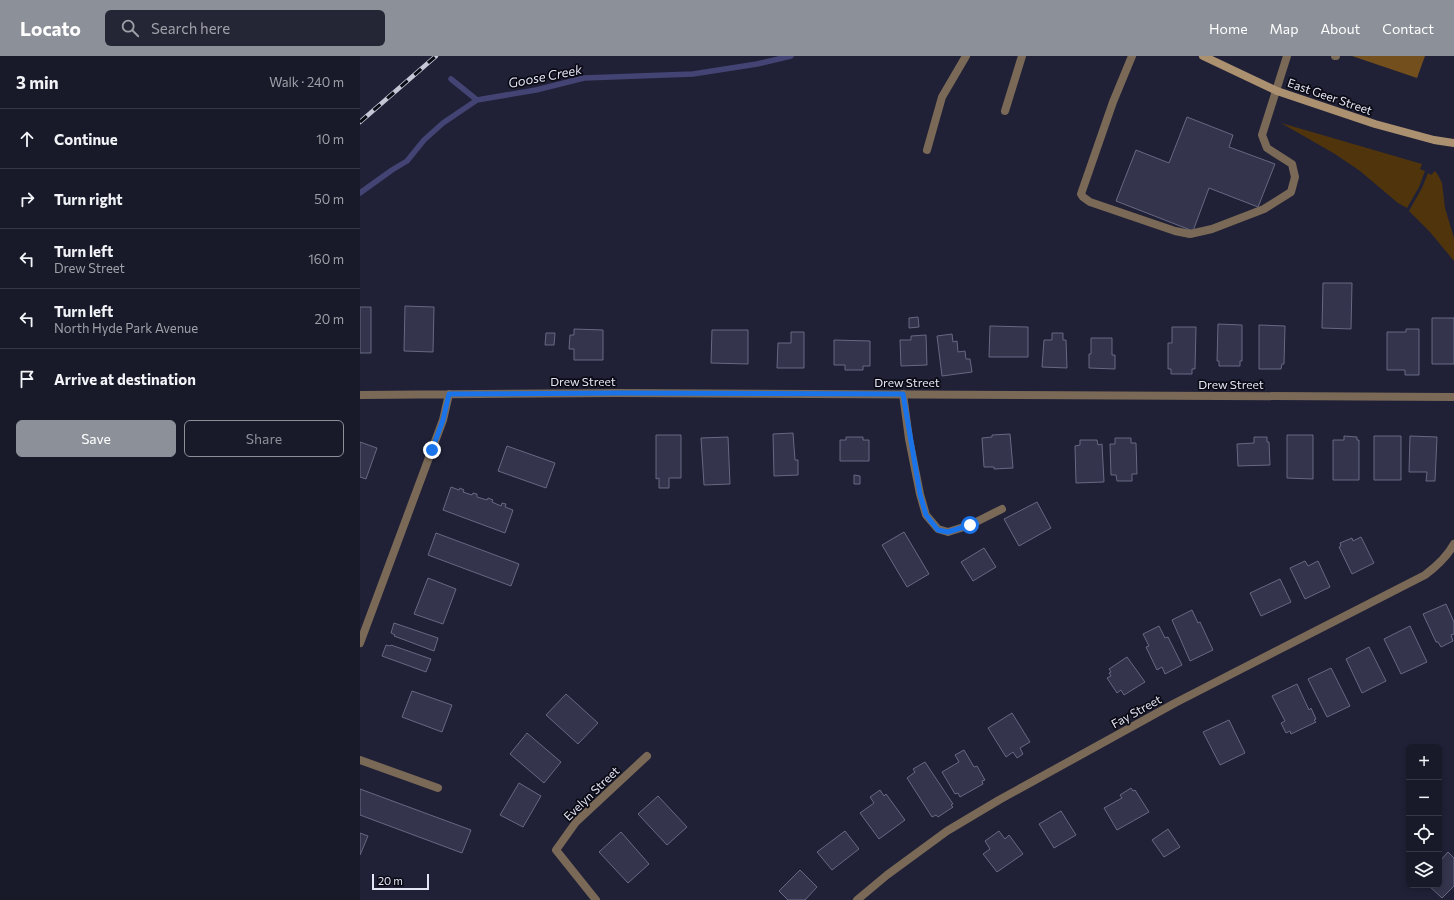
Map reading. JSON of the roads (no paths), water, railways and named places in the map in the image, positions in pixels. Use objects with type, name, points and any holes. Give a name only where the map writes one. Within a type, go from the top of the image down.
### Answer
[{"type":"main road","name":"East Geer Street","points":[[1203,56],[1277,91],[1375,124],[1434,140],[1454,143]]},
{"type":"street","points":[[927,150],[942,97],[966,56]]},
{"type":"street","points":[[1005,111],[1022,56]]},
{"type":"street","points":[[1132,56],[1113,102],[1081,194],[1090,202],[1175,231],[1190,234],[1212,229],[1264,209],[1291,192],[1295,177],[1292,164],[1267,148],[1262,135],[1287,56]]},
{"type":"street","name":"Drew Street","points":[[360,395],[617,393],[1454,396]]},
{"type":"street","points":[[360,642],[443,420],[449,394]]},
{"type":"street","points":[[903,394],[920,494],[926,515],[938,530],[948,532],[970,525],[1002,509]]},
{"type":"street","name":"Fay Street","points":[[857,900],[887,875],[947,832],[999,800],[1182,700],[1425,575],[1440,563],[1450,552],[1454,544]]},
{"type":"street","name":"Evelyn Street","points":[[596,900],[556,850],[576,822],[647,756]]},
{"type":"street","points":[[360,760],[438,788]]},
{"type":"waterway","name":"Goose Creek","points":[[360,193],[407,161],[424,140],[443,123],[477,100],[536,90],[584,78],[693,74],[757,64],[791,56]]},
{"type":"waterway","points":[[451,79],[477,100]]},
{"type":"railway","points":[[360,122],[436,56]]}]
